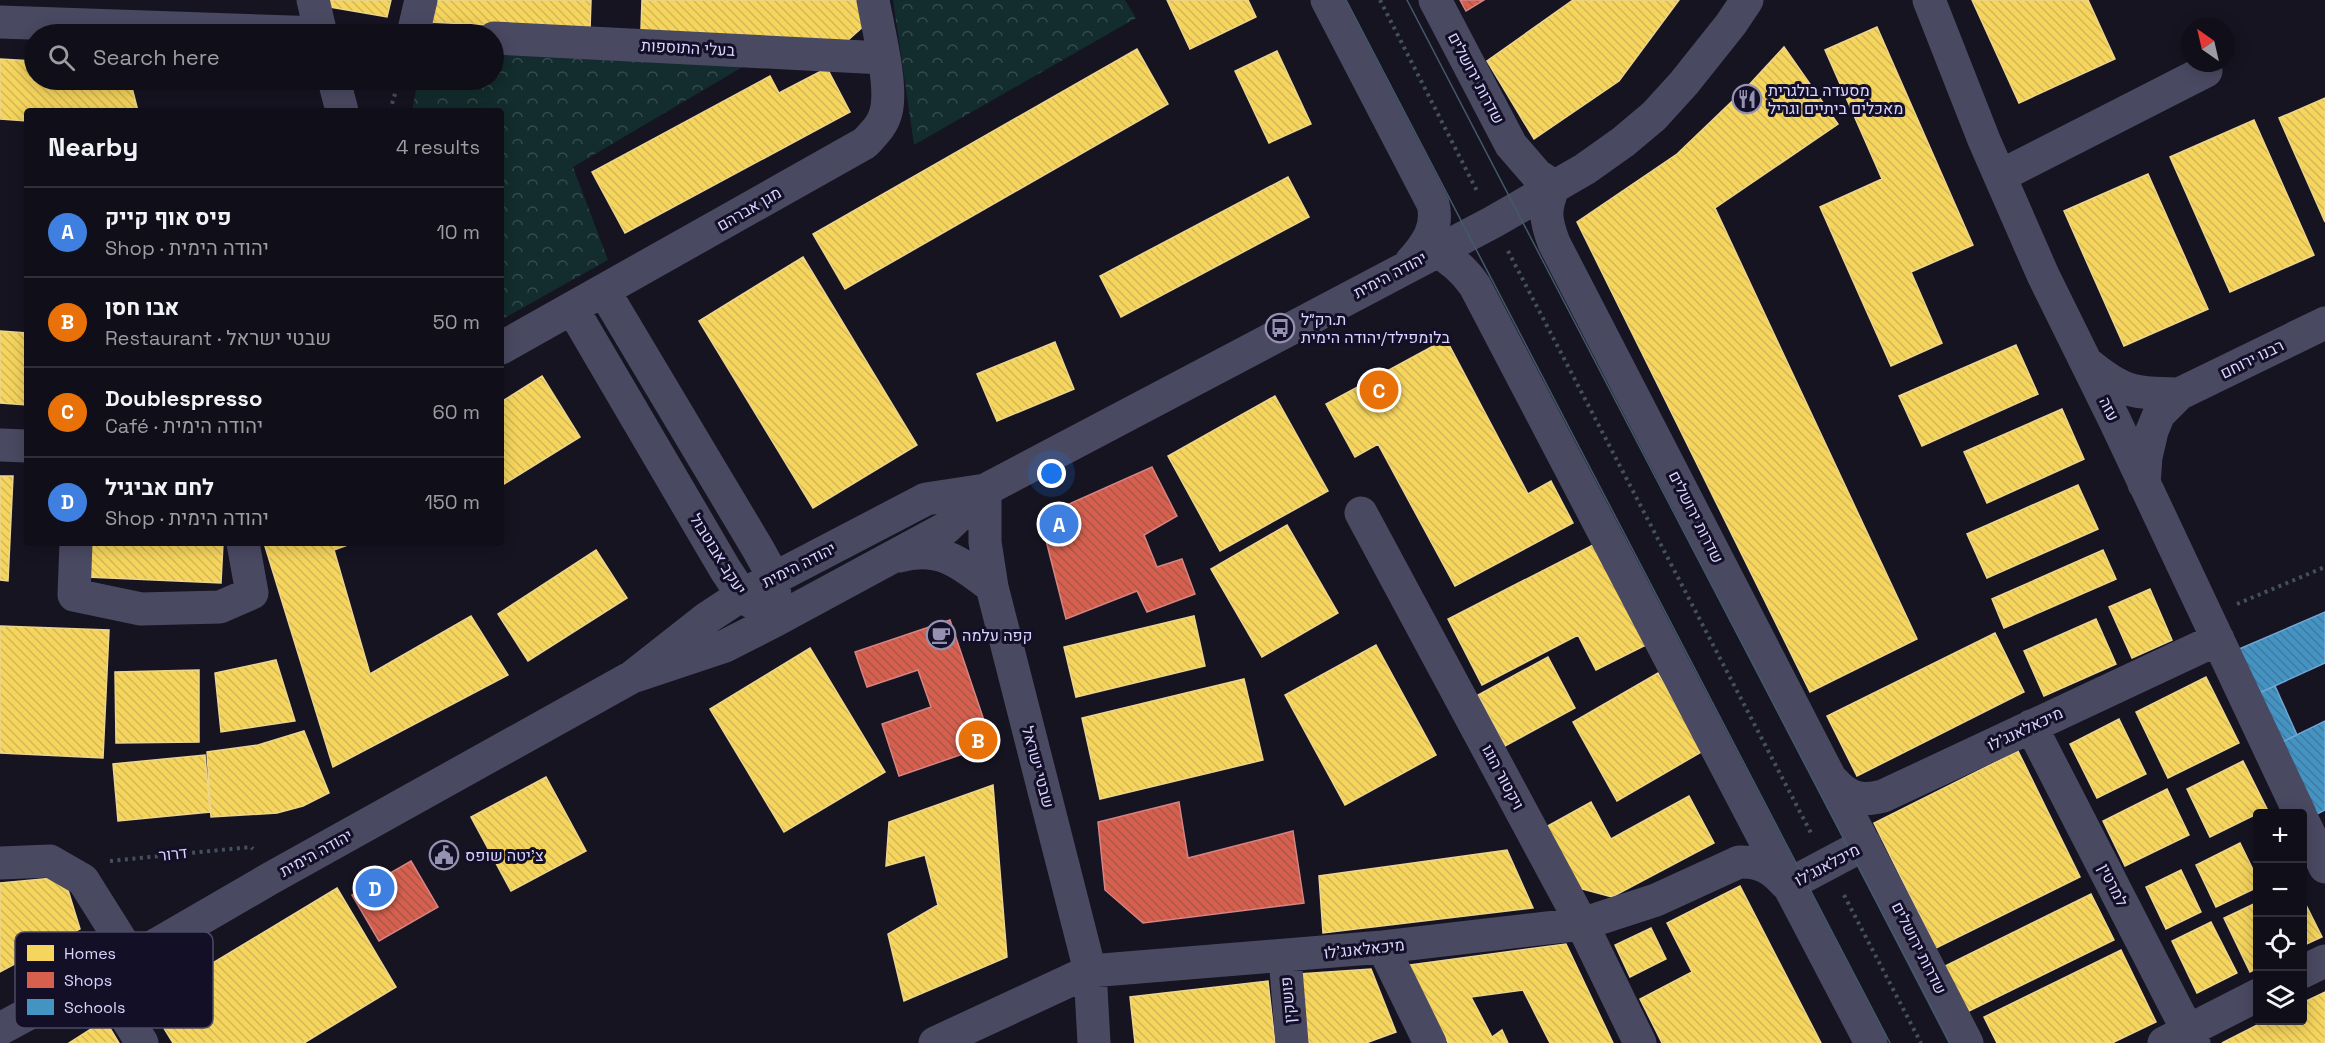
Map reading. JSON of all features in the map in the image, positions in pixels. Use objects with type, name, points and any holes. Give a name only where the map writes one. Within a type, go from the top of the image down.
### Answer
[{"type":"street","points":[[313,0],[319,24]]},
{"type":"street","points":[[415,24],[421,0]]},
{"type":"street","name":"מגן אברהם","points":[[504,346],[865,143],[880,128],[886,112],[889,90],[873,0]]},
{"type":"street","points":[[1327,0],[1432,204],[1436,215],[1434,227],[1422,258],[1453,261],[1466,272],[1475,286],[1871,1043]]},
{"type":"street","name":"שדרות ירושלים","points":[[1435,0],[1511,145],[1537,175],[1554,186],[1547,202],[1546,213],[1547,225],[1554,243],[1967,1043]]},
{"type":"street","name":"יהודה הימית","points":[[632,677],[725,646],[776,620],[946,528],[985,490],[1493,222],[1554,186],[1623,142],[1654,116],[1731,24],[1747,0]]},
{"type":"street","name":"עזה","points":[[1929,0],[1984,140],[2043,275],[2298,809]]},
{"type":"street","points":[[0,22],[54,24]]},
{"type":"street","name":"בעלי התוספות","points":[[504,39],[883,58]]},
{"type":"street","points":[[2001,176],[2204,72]]},
{"type":"street","points":[[336,90],[341,108]]},
{"type":"street","name":"יעקב אבוטבול","points":[[604,291],[774,578],[776,620]]},
{"type":"street","name":"יעקב אבוטבול","points":[[572,308],[742,595],[776,620]]},
{"type":"street","name":"רבנו ירוחם","points":[[2144,484],[2151,430],[2159,414],[2179,394],[2325,323]]},
{"type":"street","name":"רבנו ירוחם","points":[[2087,363],[2109,381],[2130,391],[2179,394]]},
{"type":"street","points":[[0,445],[24,446]]},
{"type":"street","name":"יהודה הימית","points":[[177,932],[632,677],[707,618],[742,595],[926,499],[985,490]]},
{"type":"street","name":"שבטי ישראל","points":[[985,490],[985,542],[992,587],[1090,971],[1094,1043]]},
{"type":"street","name":"ויקטור הוגו","points":[[1361,513],[1582,924],[1640,1043]]},
{"type":"street","points":[[76,546],[74,595],[141,609],[220,607],[252,593],[244,546]]},
{"type":"street","points":[[894,557],[923,551],[937,554],[962,564],[992,587]]},
{"type":"street","name":"מיכאלאנג'לו","points":[[1833,781],[1844,793],[1858,800],[1883,796],[2031,726],[2213,627]]},
{"type":"street","name":"למרטין","points":[[2031,726],[2182,1039]]},
{"type":"street","points":[[2307,829],[2325,867]]},
{"type":"street","name":"מיכלאנג'לו","points":[[1788,885],[1865,844]]},
{"type":"street","points":[[0,863],[50,861],[87,882],[117,932]]},
{"type":"street","name":"מיכאלאנג'לו","points":[[935,1043],[1090,971],[1285,957],[1582,924],[1656,900],[1739,862],[1754,861],[1766,866],[1788,885]]},
{"type":"street","points":[[1383,947],[1430,1043]]},
{"type":"street","name":"פושקין","points":[[1285,957],[1292,1043]]},
{"type":"street","points":[[2304,971],[2325,961]]},
{"type":"street","points":[[2182,1039],[2253,998]]},
{"type":"street","name":"יהודה הימית","points":[[0,1029],[15,1021]]},
{"type":"street","points":[[133,1028],[142,1043]]},
{"type":"path","points":[[1380,0],[1493,222],[1921,1043]]},
{"type":"path","points":[[391,108],[396,90]]},
{"type":"path","points":[[2213,627],[2325,567]]},
{"type":"path","name":"דרור","points":[[59,866],[76,862],[251,847],[271,878]]},
{"type":"green space","points":[[893,0],[1125,0],[1136,18],[914,145]]},
{"type":"green space","points":[[504,43],[756,59],[573,167],[608,260],[504,318],[504,108],[413,108],[416,90],[504,90]]},
{"type":"building: Homes","points":[[328,0],[391,0],[387,17],[330,7]]},
{"type":"building: Homes","points":[[433,0],[591,0],[590,30],[428,22]]},
{"type":"building: Homes","points":[[642,0],[860,0],[866,24],[838,49],[641,30]]},
{"type":"building: Homes","points":[[1167,0],[1248,0],[1256,17],[1190,49]]},
{"type":"building: Homes","points":[[1573,0],[1679,0],[1619,81],[1534,139],[1487,61]]},
{"type":"building: Homes","points":[[1972,0],[2088,0],[2115,59],[2019,103]]},
{"type":"building: Homes","points":[[1877,27],[1973,245],[1911,272],[1942,343],[1891,366],[1820,207],[1882,179],[1825,50]]},
{"type":"building: Homes","points":[[1784,47],[1838,124],[1715,208],[1917,639],[1810,692],[1577,222],[1677,154],[1748,86]]},
{"type":"building: Homes","points":[[1137,49],[1168,104],[845,289],[813,234]]},
{"type":"building: Homes","points":[[1277,51],[1311,124],[1269,143],[1235,71]]},
{"type":"building: Homes","points":[[0,59],[24,60],[24,90],[133,90],[137,108],[24,108],[24,121],[0,119]]},
{"type":"building: Homes","points":[[827,68],[850,112],[625,233],[592,172],[770,76],[779,93]]},
{"type":"building: Homes","points":[[2325,98],[2325,222],[2279,118]]},
{"type":"building: Homes","points":[[2254,120],[2314,255],[2230,292],[2170,157]]},
{"type":"building: Homes","points":[[2148,174],[2208,309],[2124,346],[2064,211]]},
{"type":"building: Homes","points":[[1288,177],[1309,217],[1121,317],[1100,276]]},
{"type":"building: Homes","points":[[803,257],[917,445],[813,508],[699,321]]},
{"type":"building: Homes","points":[[0,331],[24,333],[24,405],[0,403]]},
{"type":"building: Homes","points":[[1446,339],[1528,494],[1551,481],[1573,523],[1455,586],[1378,444],[1355,457],[1326,404]]},
{"type":"building: Homes","points":[[1055,342],[1074,389],[997,421],[977,374]]},
{"type":"building: Homes","points":[[2016,345],[2038,394],[1922,446],[1899,396]]},
{"type":"building: Homes","points":[[542,376],[580,437],[504,484],[504,400]]},
{"type":"building: Homes","points":[[1275,396],[1328,491],[1220,551],[1168,456]]},
{"type":"building: Homes","points":[[2062,409],[2084,459],[1987,503],[1964,452]]},
{"type":"building: Homes","points":[[0,476],[13,476],[8,581],[0,580]]},
{"type":"building: Homes","points":[[2078,485],[2098,529],[1987,578],[1967,534]]},
{"type":"building: Homes","points":[[1287,525],[1338,613],[1262,657],[1211,569]]},
{"type":"building: Homes","points":[[1595,544],[1646,645],[1596,670],[1578,635],[1482,685],[1448,619]]},
{"type":"building: Homes","points":[[88,546],[223,546],[221,583],[87,577]]},
{"type":"building: Homes","points":[[265,546],[345,546],[334,550],[370,674],[471,616],[508,675],[333,767]]},
{"type":"building: Homes","points":[[596,550],[627,598],[528,661],[498,614]]},
{"type":"building: Homes","points":[[2103,550],[2116,579],[2004,628],[1992,599]]},
{"type":"building: Homes","points":[[2150,589],[2172,640],[2132,658],[2109,607]]},
{"type":"building: Homes","points":[[1194,616],[1205,666],[1076,697],[1064,647]]},
{"type":"building: Homes","points":[[2096,619],[2116,664],[2044,696],[2024,651]]},
{"type":"building: Homes","points":[[0,626],[109,630],[103,758],[0,753]]},
{"type":"building: Homes","points":[[1995,633],[2024,692],[1857,776],[1827,716]]},
{"type":"building: Homes","points":[[1376,645],[1436,755],[1345,805],[1285,695]]},
{"type":"building: Homes","points":[[810,648],[885,772],[784,832],[710,709]]},
{"type":"building: Homes","points":[[1548,657],[1575,708],[1505,746],[1478,695]]},
{"type":"building: Homes","points":[[276,660],[295,721],[221,732],[215,673]]},
{"type":"building: Homes","points":[[199,670],[199,742],[116,743],[115,672]]},
{"type":"building: Homes","points":[[1658,673],[1703,751],[1617,801],[1573,722]]},
{"type":"building: Homes","points":[[2206,677],[2239,743],[2168,778],[2136,712]]},
{"type":"building: Homes","points":[[1244,679],[1263,760],[1100,799],[1082,718]]},
{"type":"building: Homes","points":[[2119,719],[2146,774],[2097,798],[2070,744]]},
{"type":"building: Homes","points":[[304,731],[329,793],[303,806],[277,813],[211,817],[207,752],[258,745]]},
{"type":"building: Homes","points":[[2018,751],[2080,877],[1936,948],[1874,823]]},
{"type":"building: Homes","points":[[205,755],[210,812],[118,821],[113,764]]},
{"type":"building: Homes","points":[[2243,761],[2267,809],[2253,809],[2253,816],[2210,837],[2187,789]]},
{"type":"building: Homes","points":[[546,777],[586,851],[511,891],[471,817]]},
{"type":"building: Homes","points":[[993,785],[1007,957],[904,1001],[888,934],[938,905],[925,855],[886,866],[889,822]]},
{"type":"building: Homes","points":[[2167,789],[2189,835],[2125,866],[2103,821]]},
{"type":"building: Homes","points":[[1689,796],[1714,843],[1612,897],[1579,888],[1544,828],[1591,802],[1611,839]]},
{"type":"building: Homes","points":[[2240,843],[2253,870],[2253,889],[2216,907],[2196,865]]},
{"type":"building: Homes","points":[[1507,850],[1533,908],[1323,933],[1319,876]]},
{"type":"building: Homes","points":[[2181,870],[2201,912],[2166,929],[2146,887]]},
{"type":"building: Homes","points":[[64,877],[80,929],[74,932],[15,932],[15,964],[0,972],[0,883]]},
{"type":"building: Homes","points":[[1740,886],[1821,1043],[1662,1043],[1640,999],[1692,972],[1667,923]]},
{"type":"building: Homes","points":[[337,888],[396,987],[304,1043],[173,1043],[164,1028],[213,1028],[213,963]]},
{"type":"building: Homes","points":[[2091,894],[2114,940],[1967,1012],[1945,966]]},
{"type":"building: Homes","points":[[2253,904],[2253,970],[2250,972],[2224,918]]},
{"type":"building: Homes","points":[[2307,907],[2322,937],[2307,944]]},
{"type":"building: Homes","points":[[2211,922],[2237,973],[2197,993],[2172,941]]},
{"type":"building: Homes","points":[[1651,928],[1666,959],[1630,977],[1615,945]]},
{"type":"building: Homes","points":[[1566,944],[1613,1043],[1550,1043],[1523,990],[1471,997],[1492,1037],[1502,1030],[1508,1043],[1448,1043],[1409,965]]},
{"type":"building: Homes","points":[[2121,950],[2156,1022],[2112,1043],[1997,1043],[1984,1017]]},
{"type":"building: Homes","points":[[1371,969],[1396,1032],[1366,1043],[1309,1043],[1299,974]]},
{"type":"building: Homes","points":[[1268,981],[1275,1043],[1135,1043],[1130,997]]},
{"type":"building: Homes","points":[[2325,992],[2325,1043],[2222,1043],[2257,1025],[2307,1025],[2307,1001]]},
{"type":"building: Homes","points":[[92,1028],[110,1028],[119,1043],[69,1043]]},
{"type":"building: Shops","points":[[1460,0],[1484,0],[1466,11]]},
{"type":"building: Shops","points":[[1152,467],[1177,516],[1144,535],[1157,567],[1182,559],[1195,594],[1147,612],[1137,591],[1066,619],[1040,517]]},
{"type":"building: Shops","points":[[950,620],[992,744],[899,776],[882,724],[931,707],[918,670],[867,687],[855,652]]},
{"type":"building: Shops","points":[[1179,802],[1188,858],[1293,831],[1304,903],[1143,923],[1105,890],[1098,822]]},
{"type":"building: Shops","points":[[411,861],[438,907],[379,941],[352,895]]},
{"type":"building: Schools","points":[[2325,612],[2325,663],[2257,694],[2237,650]]},
{"type":"building: Schools","points":[[2275,686],[2297,735],[2280,743],[2257,694]]},
{"type":"building: Schools","points":[[2325,721],[2325,810],[2313,816],[2280,743]]},
{"type":"tram line","points":[[1346,0],[1890,1043]]},
{"type":"tram line","points":[[1407,0],[1950,1043]]},
{"type":"place","name":"מסעדה בולגרית מאכלים ביתיים וגריל","points":[[1747,99]]},
{"type":"place","name":"ת.רק״ל בלומפילד/יהודה הימית","points":[[1280,328]]},
{"type":"place","name":"Doublespresso","points":[[1379,390]]},
{"type":"place","name":"פיס אוף קייק","points":[[1059,524]]},
{"type":"place","name":"קפה עלמה","points":[[941,635]]},
{"type":"place","name":"אבו חסן","points":[[978,740]]},
{"type":"place","name":"צ'יטה שופס","points":[[444,855]]},
{"type":"place","name":"לחם אביגיל","points":[[375,888]]}]
